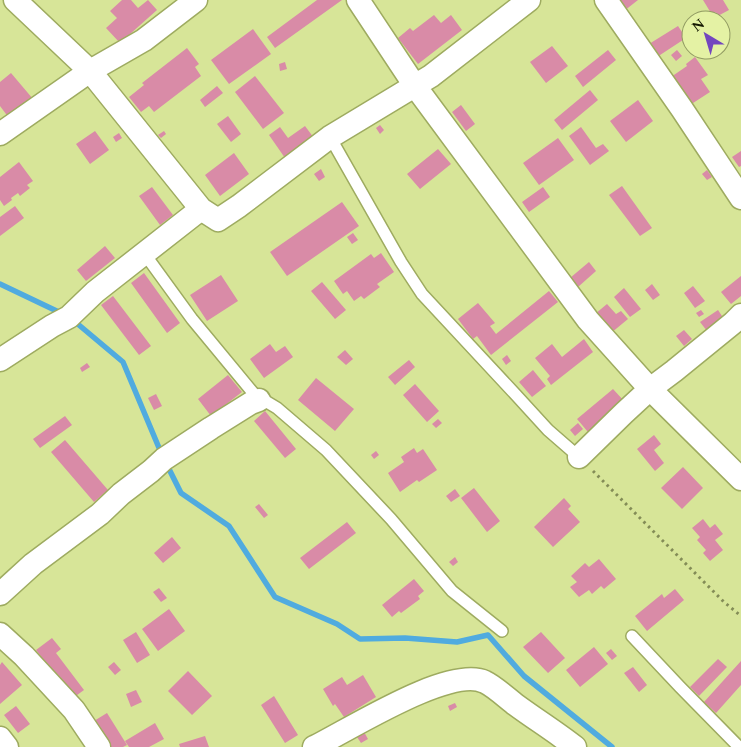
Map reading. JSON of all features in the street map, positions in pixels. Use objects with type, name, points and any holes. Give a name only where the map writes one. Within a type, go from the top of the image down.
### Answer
[{"type":"street","points":[[15,0],[90,71],[201,209],[218,220],[330,137],[431,76],[529,0]]},
{"type":"street","points":[[0,134],[90,71],[144,40],[196,0]]},
{"type":"street","points":[[358,0],[414,86],[588,320],[650,389],[741,479]]},
{"type":"street","points":[[606,0],[741,198]]},
{"type":"street","points":[[0,360],[69,317],[95,292],[201,209]]},
{"type":"street","points":[[579,457],[650,389],[741,315]]},
{"type":"street","points":[[0,594],[33,564],[100,514],[164,459],[211,428],[259,400]]},
{"type":"street","points":[[0,634],[24,656],[74,710],[99,747]]},
{"type":"street","points":[[314,747],[404,699],[447,682],[469,678],[485,682],[575,747]]},
{"type":"street","points":[[0,738],[7,747]]},
{"type":"lane","points":[[330,137],[401,262],[422,294],[548,430],[579,457]]},
{"type":"lane","points":[[144,253],[192,319],[259,400],[277,408],[326,450],[391,519],[452,591],[502,631]]},
{"type":"lane","points":[[632,636],[740,747]]},
{"type":"path","points":[[579,457],[724,602],[741,616]]},
{"type":"building","points":[[122,0],[131,0],[138,8],[148,0],[157,10],[120,43],[106,28],[117,18],[110,11]]},
{"type":"building","points":[[317,0],[342,0],[275,48],[267,37]]},
{"type":"building","points":[[616,0],[638,0],[624,11]]},
{"type":"building","points":[[703,0],[723,0],[729,10],[709,10]]},
{"type":"building","points":[[434,15],[441,23],[451,15],[462,30],[418,64],[398,38],[410,28],[413,31]]},
{"type":"building","points":[[678,26],[681,30],[681,41],[657,57],[649,44]]},
{"type":"building","points":[[253,29],[271,54],[229,84],[211,60]]},
{"type":"building","points":[[552,46],[568,66],[546,83],[530,62]]},
{"type":"building","points":[[187,48],[199,64],[195,67],[201,76],[154,112],[149,106],[141,112],[129,97],[144,85],[142,83]]},
{"type":"building","points":[[608,50],[616,60],[583,87],[575,76]]},
{"type":"building","points":[[677,50],[681,57],[676,61],[671,55]]},
{"type":"building","points":[[691,60],[697,60],[708,75],[701,79],[710,92],[690,105],[671,77],[687,66],[686,64]]},
{"type":"building","points":[[285,62],[287,69],[280,71],[279,64]]},
{"type":"building","points":[[11,73],[33,99],[9,118],[0,106],[0,82]]},
{"type":"building","points":[[255,76],[284,113],[263,129],[235,92]]},
{"type":"building","points":[[217,86],[223,93],[205,107],[200,100]]},
{"type":"building","points":[[590,90],[598,100],[562,130],[554,120]]},
{"type":"building","points":[[638,100],[653,121],[626,142],[610,121]]},
{"type":"building","points":[[461,105],[475,124],[466,131],[452,112]]},
{"type":"building","points":[[228,116],[241,134],[231,142],[217,124]]},
{"type":"building","points":[[380,125],[384,130],[380,134],[376,128]]},
{"type":"building","points":[[305,126],[314,138],[285,158],[269,135],[280,127],[288,138]]},
{"type":"building","points":[[581,127],[596,148],[603,144],[609,151],[590,165],[569,136]]},
{"type":"building","points":[[95,131],[109,150],[90,164],[76,144]]},
{"type":"building","points":[[164,131],[166,134],[161,138],[158,135]]},
{"type":"building","points":[[119,133],[122,138],[116,142],[113,137]]},
{"type":"building","points":[[558,138],[574,160],[539,185],[523,163]]},
{"type":"building","points":[[438,149],[451,164],[420,189],[407,174]]},
{"type":"building","points":[[741,151],[741,166],[739,167],[732,157]]},
{"type":"building","points":[[234,153],[249,174],[220,196],[205,175]]},
{"type":"building","points":[[19,162],[33,181],[27,185],[30,188],[20,196],[18,193],[4,206],[0,200],[0,177]]},
{"type":"building","points":[[321,169],[325,177],[319,181],[314,174]]},
{"type":"building","points":[[707,170],[712,177],[707,180],[702,174]]},
{"type":"building","points":[[622,186],[652,228],[640,236],[609,195]]},
{"type":"building","points":[[152,187],[173,215],[160,225],[139,196]]},
{"type":"building","points":[[543,187],[550,197],[529,212],[522,202]]},
{"type":"building","points":[[342,202],[359,226],[287,276],[270,252]]},
{"type":"building","points":[[15,206],[24,218],[0,236],[0,217]]},
{"type":"building","points":[[353,233],[358,240],[352,244],[347,237]]},
{"type":"building","points":[[105,246],[115,258],[86,281],[77,270]]},
{"type":"building","points":[[381,253],[394,272],[377,284],[380,287],[364,299],[361,296],[354,301],[347,291],[343,294],[334,281],[371,254],[374,258]]},
{"type":"building","points":[[589,262],[596,271],[578,287],[570,278]]},
{"type":"building","points":[[144,273],[180,323],[167,333],[131,283]]},
{"type":"building","points":[[221,275],[238,301],[207,321],[190,295]]},
{"type":"building","points":[[741,276],[741,296],[731,304],[721,292]]},
{"type":"building","points":[[322,282],[346,310],[335,319],[311,291]]},
{"type":"building","points":[[652,284],[660,295],[653,300],[645,290]]},
{"type":"building","points":[[693,286],[705,301],[695,308],[684,293]]},
{"type":"building","points":[[624,288],[641,309],[630,317],[614,297]]},
{"type":"building","points":[[549,291],[558,302],[491,355],[477,336],[473,339],[458,319],[478,303],[495,323],[490,326],[496,334]]},
{"type":"building","points":[[113,296],[151,346],[139,355],[101,305]]},
{"type":"building","points":[[607,304],[616,314],[621,311],[628,319],[611,333],[595,314]]},
{"type":"building","points":[[701,310],[704,314],[699,317],[696,313]]},
{"type":"building","points":[[718,310],[724,319],[707,331],[700,322]]},
{"type":"building","points":[[684,330],[692,339],[684,346],[676,336]]},
{"type":"building","points":[[584,339],[593,352],[551,385],[547,379],[550,376],[535,358],[552,344],[562,357]]},
{"type":"building","points":[[270,344],[276,352],[285,346],[293,357],[264,378],[250,359]]},
{"type":"building","points":[[345,350],[353,359],[346,365],[337,357]]},
{"type":"building","points":[[507,355],[511,361],[506,365],[502,359]]},
{"type":"building","points":[[409,360],[415,367],[395,385],[388,377]]},
{"type":"building","points":[[87,363],[90,367],[82,372],[80,368]]},
{"type":"building","points":[[533,370],[546,386],[532,397],[519,382]]},
{"type":"building","points":[[228,375],[242,392],[211,416],[198,399]]},
{"type":"building","points":[[316,378],[354,409],[335,431],[298,400]]},
{"type":"building","points":[[415,384],[439,411],[427,422],[403,395]]},
{"type":"building","points":[[613,389],[624,401],[588,432],[577,419]]},
{"type":"building","points":[[156,394],[162,406],[154,410],[148,398]]},
{"type":"building","points":[[265,411],[296,449],[285,458],[254,421]]},
{"type":"building","points":[[65,416],[72,425],[40,448],[33,439]]},
{"type":"building","points":[[438,419],[442,423],[436,428],[432,424]]},
{"type":"building","points":[[578,423],[583,429],[575,436],[570,430]]},
{"type":"building","points":[[654,435],[661,444],[654,450],[664,463],[655,471],[637,449]]},
{"type":"building","points":[[65,440],[108,490],[94,502],[51,452]]},
{"type":"building","points":[[414,448],[417,453],[423,449],[437,470],[419,482],[417,480],[400,492],[388,473],[404,462],[401,457]]},
{"type":"building","points":[[376,451],[379,455],[374,459],[371,455]]},
{"type":"building","points":[[683,467],[703,488],[682,509],[661,488]]},
{"type":"building","points":[[474,488],[500,521],[487,532],[461,498]]},
{"type":"building","points":[[455,489],[460,496],[451,502],[446,496]]},
{"type":"building","points":[[564,498],[571,506],[568,509],[580,522],[553,547],[534,527]]},
{"type":"building","points":[[259,504],[268,515],[264,518],[255,507]]},
{"type":"building","points":[[703,519],[710,528],[715,524],[723,534],[715,540],[723,550],[710,561],[703,553],[706,550],[697,540],[700,537],[692,528]]},
{"type":"building","points":[[347,522],[356,533],[309,569],[300,558]]},
{"type":"building","points":[[172,537],[181,548],[163,563],[154,553]]},
{"type":"building","points":[[455,557],[458,562],[453,566],[449,562]]},
{"type":"building","points":[[599,559],[616,579],[604,589],[601,586],[592,594],[589,590],[579,597],[570,587],[577,582],[571,576],[585,563],[589,567]]},
{"type":"building","points":[[414,579],[424,591],[418,596],[420,599],[401,613],[399,611],[392,617],[382,605]]},
{"type":"building","points":[[159,588],[167,598],[161,602],[153,592]]},
{"type":"building","points":[[675,589],[684,600],[647,631],[635,616],[662,594],[664,598]]},
{"type":"building","points":[[169,609],[185,631],[158,651],[142,629]]},
{"type":"building","points":[[136,632],[150,655],[137,663],[123,640]]},
{"type":"building","points":[[541,632],[565,658],[548,673],[523,647]]},
{"type":"building","points":[[52,638],[61,649],[56,653],[84,690],[73,698],[36,650]]},
{"type":"building","points":[[594,647],[608,664],[580,687],[566,670]]},
{"type":"building","points":[[611,649],[617,656],[612,660],[606,653]]},
{"type":"building","points":[[718,659],[727,667],[699,696],[690,687]]},
{"type":"building","points":[[741,661],[741,685],[716,713],[704,702]]},
{"type":"building","points":[[2,662],[22,685],[0,704],[0,665]]},
{"type":"building","points":[[114,662],[121,670],[115,675],[108,667]]},
{"type":"building","points":[[633,667],[647,685],[639,692],[624,673]]},
{"type":"building","points":[[188,671],[212,696],[192,715],[168,691]]},
{"type":"building","points":[[363,675],[376,697],[344,717],[335,704],[333,706],[323,689],[342,677],[347,685]]},
{"type":"building","points":[[136,690],[142,702],[131,707],[126,694]]},
{"type":"building","points":[[274,696],[298,735],[285,743],[261,705]]},
{"type":"building","points":[[455,703],[457,707],[450,711],[448,706]]},
{"type":"building","points":[[16,706],[30,724],[18,733],[4,715]]},
{"type":"building","points":[[107,713],[127,745],[123,747],[110,747],[94,721]]},
{"type":"building","points":[[155,723],[164,739],[149,747],[129,747],[125,741]]},
{"type":"building","points":[[364,732],[368,739],[361,743],[357,737]]},
{"type":"building","points":[[205,736],[209,747],[180,747],[179,744]]},
{"type":"waterway","points":[[0,284],[63,314]]},
{"type":"waterway","points":[[73,320],[123,362],[162,455]]},
{"type":"waterway","points":[[166,463],[181,493],[229,526],[275,597],[337,624],[360,639],[405,638],[457,642],[488,635],[524,676],[612,747]]}]
